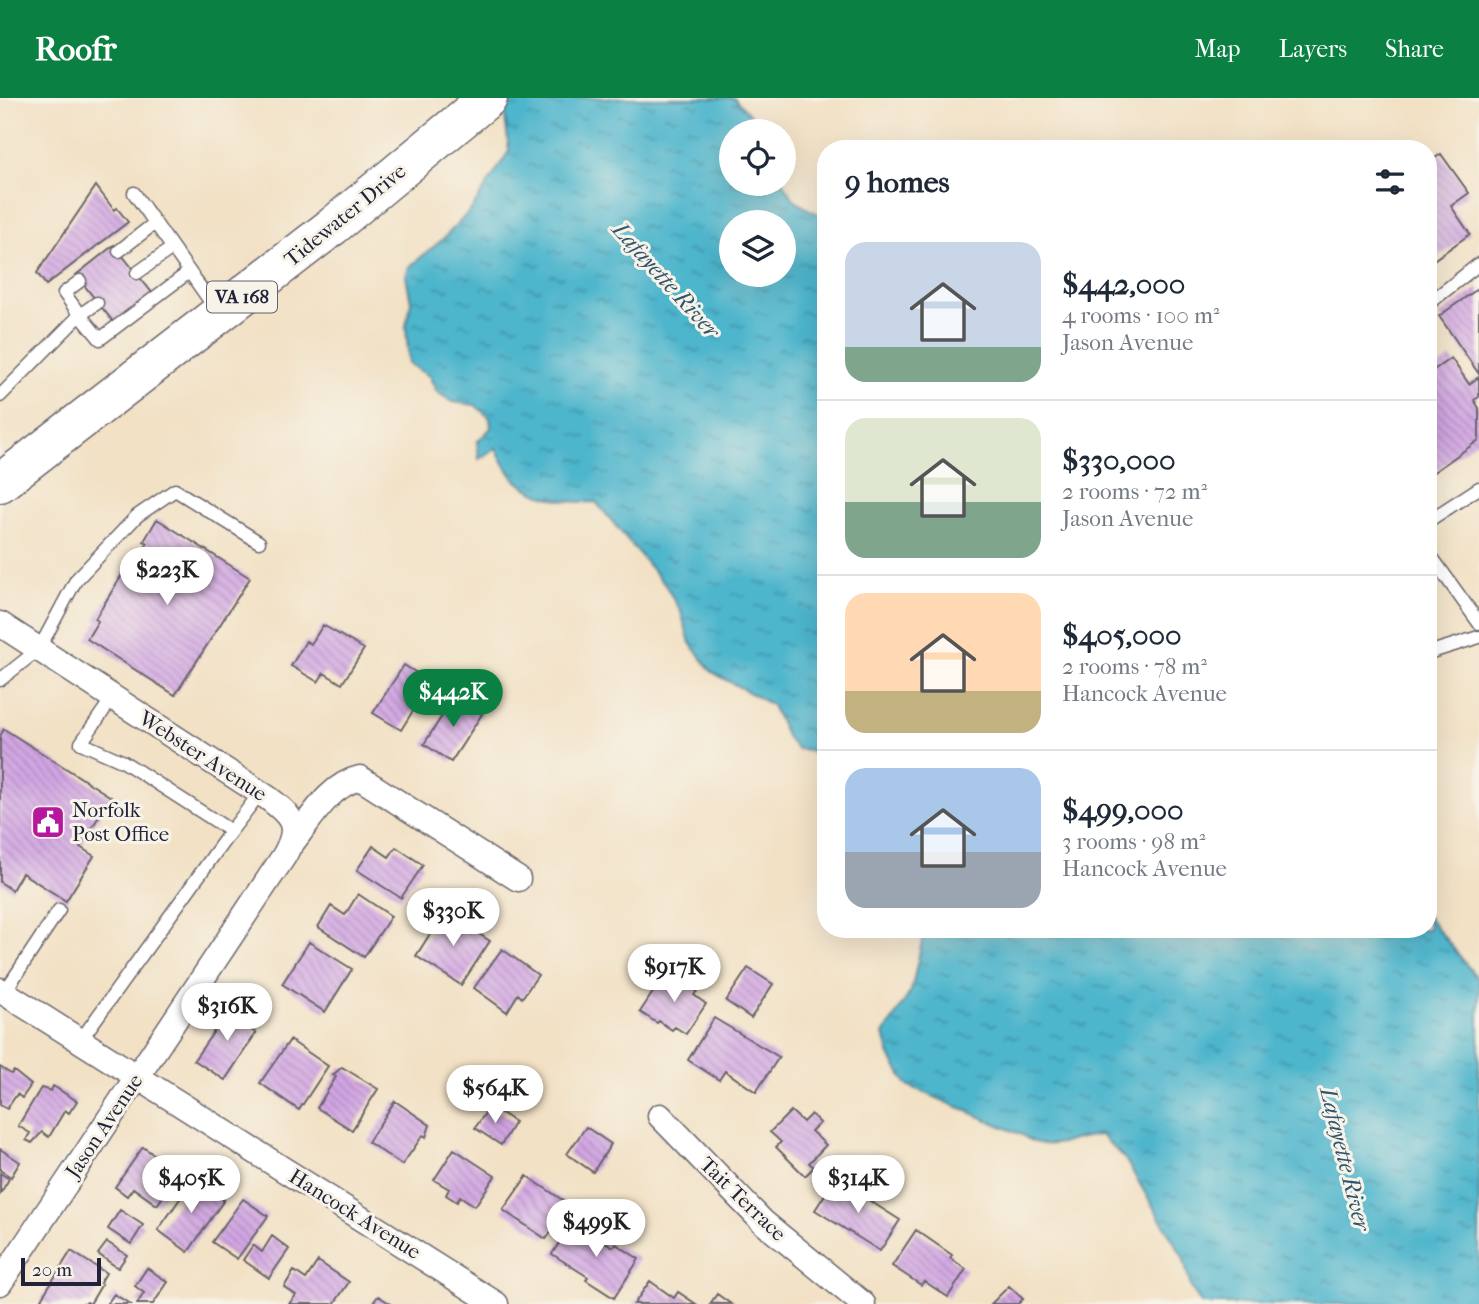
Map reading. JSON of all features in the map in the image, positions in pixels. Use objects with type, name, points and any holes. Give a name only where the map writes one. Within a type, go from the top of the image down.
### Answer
[{"type":"highway","name":"Tidewater Drive","points":[[1,477],[219,314],[488,98]]},
{"type":"street","name":"Webster Avenue","points":[[0,624],[288,813],[293,828],[292,843]]},
{"type":"street","points":[[292,843],[332,793],[346,782],[360,778],[519,879]]},
{"type":"street","name":"Jason Avenue","points":[[0,1283],[292,843]]},
{"type":"street","name":"Hancock Avenue","points":[[2,991],[496,1304]]},
{"type":"street","name":"Tait Terrace","points":[[660,1116],[763,1222],[863,1304]]},
{"type":"lane","points":[[134,193],[219,314]]},
{"type":"lane","points":[[119,251],[155,223]]},
{"type":"lane","points":[[137,273],[172,248]]},
{"type":"lane","points":[[1437,297],[1479,264]]},
{"type":"lane","points":[[80,281],[64,293],[100,339],[189,272]]},
{"type":"lane","points":[[0,396],[80,315],[97,303]]},
{"type":"lane","points":[[1437,515],[1479,488]]},
{"type":"lane","points":[[0,680],[39,649],[76,580],[137,516],[175,490],[259,542]]},
{"type":"lane","points":[[1437,565],[1479,623]]},
{"type":"lane","points":[[1437,650],[1479,637]]},
{"type":"lane","points":[[113,697],[81,743],[124,762],[231,831]]},
{"type":"lane","points":[[80,1041],[260,793]]},
{"type":"lane","points":[[2,991],[59,910]]},
{"type":"water","name":"Lafayette River","points":[[503,98],[734,98],[754,119],[719,119],[719,196],[792,196],[800,204],[817,213],[817,759],[810,750],[797,749],[787,738],[772,705],[712,672],[690,643],[681,612],[666,586],[596,502],[552,498],[531,490],[513,477],[496,448],[479,459],[477,442],[491,428],[490,418],[475,405],[453,402],[437,392],[429,376],[409,364],[406,326],[411,302],[406,276],[409,267],[443,239],[471,210],[509,151]]},
{"type":"water","name":"Lafayette River","points":[[1437,928],[1479,980],[1479,1304],[1201,1304],[1191,1287],[1183,1257],[1125,1159],[1101,1135],[1041,1144],[907,1085],[890,1056],[884,1034],[911,991],[923,938],[1437,938]]},
{"type":"building","points":[[1441,154],[1469,193],[1451,206],[1470,234],[1437,258],[1437,157]]},
{"type":"building","points":[[96,186],[114,210],[117,208],[128,222],[46,285],[37,273]]},
{"type":"building","points":[[114,245],[153,294],[115,324],[76,275]]},
{"type":"building","points":[[1479,288],[1479,374],[1439,316]]},
{"type":"building","points":[[1451,358],[1469,384],[1479,377],[1479,397],[1474,400],[1479,408],[1479,440],[1437,470],[1437,368]]},
{"type":"building","points":[[157,519],[250,578],[175,695],[87,639],[98,621],[95,619],[128,565],[132,568],[148,543],[144,541]]},
{"type":"building","points":[[323,625],[364,649],[342,684],[324,673],[318,682],[291,666],[306,641],[311,644]]},
{"type":"building","points":[[404,665],[431,682],[401,730],[373,713]]},
{"type":"building","points":[[455,696],[482,714],[451,762],[424,744]]},
{"type":"building","name":"Norfolk Post Office","points":[[4,729],[111,797],[80,847],[94,856],[66,901],[22,873],[12,890],[0,882],[0,736]]},
{"type":"building","points":[[373,846],[389,857],[396,847],[423,865],[401,898],[357,870]]},
{"type":"building","points":[[358,894],[391,916],[364,957],[318,927],[331,906],[345,915]]},
{"type":"building","points":[[444,912],[490,941],[461,985],[416,956]]},
{"type":"building","points":[[309,942],[352,969],[325,1012],[282,984]]},
{"type":"building","points":[[502,949],[538,975],[522,998],[518,994],[507,1012],[474,988]]},
{"type":"building","points":[[748,968],[773,984],[751,1018],[726,1001]]},
{"type":"building","points":[[667,971],[697,991],[694,995],[706,1004],[686,1034],[675,1027],[672,1030],[659,1021],[657,1023],[640,1012]]},
{"type":"building","points":[[233,1004],[251,1019],[246,1027],[256,1033],[225,1080],[194,1060]]},
{"type":"building","points":[[714,1018],[779,1057],[756,1092],[725,1071],[719,1080],[688,1060]]},
{"type":"building","points":[[290,1040],[328,1066],[299,1110],[260,1083]]},
{"type":"building","points":[[0,1067],[11,1074],[14,1071],[31,1085],[22,1098],[17,1094],[7,1109],[0,1105]]},
{"type":"building","points":[[342,1067],[378,1089],[352,1130],[317,1108],[336,1077],[333,1075]]},
{"type":"building","points":[[53,1086],[77,1101],[69,1113],[65,1110],[49,1137],[42,1132],[32,1143],[26,1140],[30,1133],[18,1126],[41,1088],[51,1091]]},
{"type":"building","points":[[395,1101],[430,1125],[426,1137],[423,1135],[402,1165],[368,1142]]},
{"type":"building","points":[[490,1106],[515,1122],[501,1145],[475,1128]]},
{"type":"building","points":[[791,1111],[803,1122],[811,1114],[820,1123],[811,1131],[826,1145],[809,1163],[814,1167],[805,1176],[776,1147],[781,1142],[770,1132]]},
{"type":"building","points":[[586,1127],[611,1144],[593,1172],[567,1154]]},
{"type":"building","points":[[143,1147],[180,1173],[157,1205],[133,1188],[127,1196],[115,1187]]},
{"type":"building","points":[[0,1149],[20,1162],[11,1177],[0,1170]]},
{"type":"building","points":[[454,1149],[495,1176],[475,1206],[460,1196],[457,1202],[446,1195],[449,1189],[434,1180]]},
{"type":"building","points":[[0,1173],[9,1179],[0,1194]]},
{"type":"building","points":[[527,1176],[570,1205],[546,1239],[503,1210]]},
{"type":"building","points":[[194,1179],[224,1200],[188,1252],[158,1230]]},
{"type":"building","points":[[835,1179],[900,1220],[880,1251],[815,1210]]},
{"type":"building","points":[[243,1199],[268,1216],[237,1259],[212,1242]]},
{"type":"building","points":[[120,1210],[143,1225],[131,1244],[108,1229]]},
{"type":"building","points":[[573,1221],[583,1227],[585,1224],[592,1228],[590,1232],[639,1259],[614,1298],[552,1254]]},
{"type":"building","points":[[916,1230],[952,1255],[950,1258],[966,1269],[948,1297],[924,1281],[921,1285],[892,1266]]},
{"type":"building","points":[[272,1236],[289,1249],[269,1278],[243,1260],[253,1245],[262,1252]]},
{"type":"building","points":[[107,1242],[127,1255],[118,1268],[98,1254]]},
{"type":"building","points":[[71,1251],[106,1273],[100,1283],[102,1284],[90,1304],[48,1304],[41,1299]]},
{"type":"building","points":[[318,1261],[349,1282],[334,1304],[289,1304],[296,1295],[284,1287],[294,1271],[306,1279]]},
{"type":"building","points":[[147,1268],[168,1282],[153,1304],[137,1304],[144,1293],[135,1286]]},
{"type":"building","points":[[650,1281],[674,1298],[678,1292],[696,1304],[634,1304]]},
{"type":"building","points":[[1009,1286],[1023,1299],[1018,1304],[991,1304]]},
{"type":"building","points":[[114,1294],[130,1304],[107,1304]]},
{"type":"building","points":[[717,1294],[731,1304],[710,1304]]},
{"type":"building","points":[[378,1296],[391,1304],[372,1304]]},
{"type":"place","name":"Norfolk Post Office","points":[[48,822]]}]
